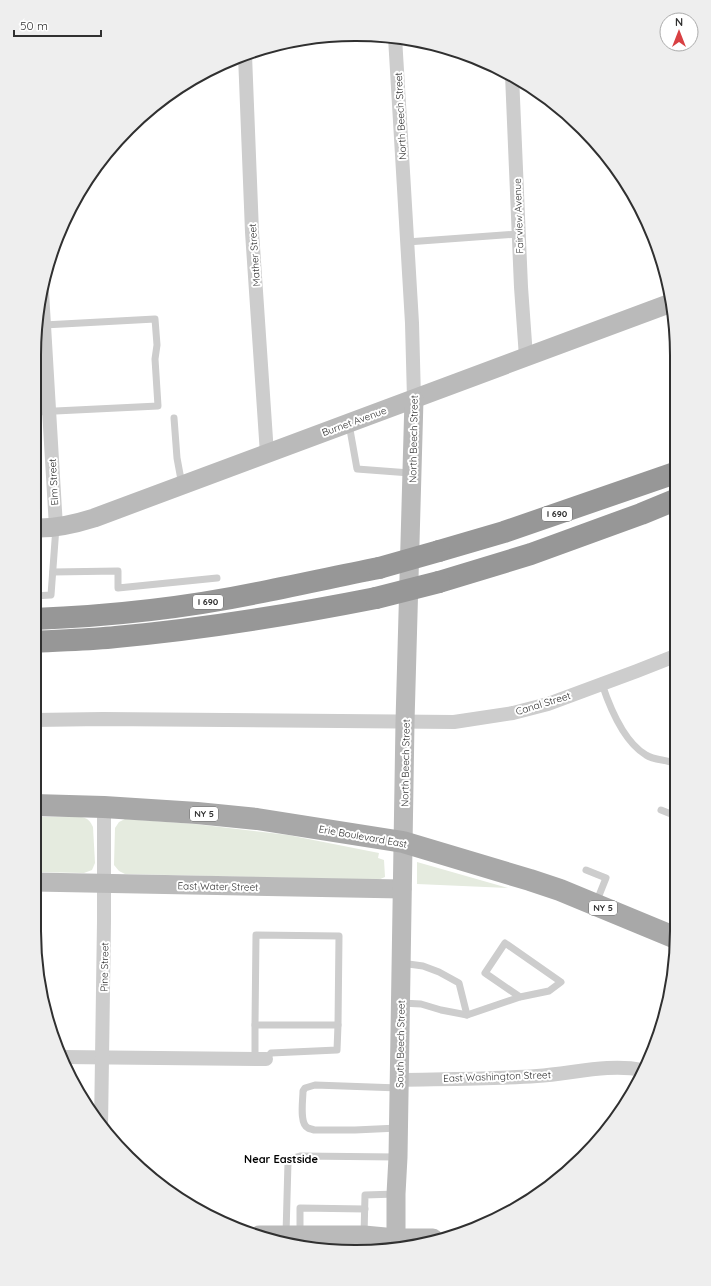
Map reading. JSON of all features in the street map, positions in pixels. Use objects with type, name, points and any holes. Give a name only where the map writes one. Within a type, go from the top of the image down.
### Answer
[{"type":"highway","name":"I 690","points":[[41,619],[84,617],[178,606],[256,594],[379,568],[504,532],[670,474]]},
{"type":"highway","points":[[41,642],[115,638],[272,618],[376,598],[439,582],[531,554],[670,502]]},
{"type":"highway","points":[[641,514],[670,508]]},
{"type":"main road","name":"Erie Boulevard East","points":[[41,805],[104,807],[197,813],[257,819],[403,842],[560,890],[670,935]]},
{"type":"street","name":"North Beech Street","points":[[395,44],[412,323],[414,399],[403,842]]},
{"type":"street","name":"Mather Street","points":[[245,61],[252,232],[267,454]]},
{"type":"street","name":"Fairview Avenue","points":[[512,83],[518,234],[526,357]]},
{"type":"street","name":"Burnet Avenue","points":[[41,528],[74,524],[94,518],[666,305]]},
{"type":"street","name":"Elm Street","points":[[44,318],[56,527]]},
{"type":"street","name":"Canal Street","points":[[41,720],[103,719],[454,722],[513,713],[548,704],[670,658]]},
{"type":"street","name":"Pine Street","points":[[101,1115],[105,883],[104,807]]},
{"type":"street","name":"South Beech Street","points":[[396,1242],[403,842]]},
{"type":"street","name":"East Water Street","points":[[41,882],[402,889]]},
{"type":"street","points":[[68,1057],[261,1059]]},
{"type":"street","name":"East Washington Street","points":[[399,1084],[538,1076],[597,1069],[615,1068],[638,1070]]},
{"type":"street","points":[[281,1236],[364,1235],[396,1242]]},
{"type":"lane","points":[[407,242],[518,234]]},
{"type":"lane","points":[[41,412],[158,406],[155,358],[157,345],[155,319],[44,325]]},
{"type":"lane","points":[[174,418],[177,458],[182,485]]},
{"type":"lane","points":[[348,424],[357,469],[412,474]]},
{"type":"lane","points":[[41,596],[51,595],[56,527]]},
{"type":"lane","points":[[53,572],[118,571],[118,588],[217,578]]},
{"type":"lane","points":[[602,684],[608,700],[626,736],[645,755],[655,759],[670,762]]},
{"type":"lane","points":[[661,810],[670,814]]},
{"type":"lane","points":[[586,870],[606,878],[596,905]]},
{"type":"lane","points":[[256,935],[339,936],[338,1025],[337,1050],[271,1053],[261,1059],[255,1025],[256,935]]},
{"type":"lane","points":[[400,1003],[421,1004],[467,1015],[520,997],[549,991],[561,982],[505,943],[485,973],[520,997]]},
{"type":"lane","points":[[401,963],[424,966],[459,983],[467,1015]]},
{"type":"lane","points":[[255,1025],[338,1025]]},
{"type":"lane","points":[[398,1128],[314,1130],[305,1126],[302,1119],[303,1091],[305,1088],[310,1086],[399,1084]]},
{"type":"lane","points":[[293,1236],[288,1162],[293,1158],[300,1156],[398,1157]]},
{"type":"lane","points":[[364,1235],[365,1195],[396,1194]]},
{"type":"lane","points":[[293,1236],[300,1208],[365,1209]]},
{"type":"shaded area","points":[[41,817],[81,817],[85,818],[91,823],[93,827],[95,863],[92,870],[84,873],[41,872]]},
{"type":"shaded area","points":[[125,819],[195,824],[288,835],[379,853],[378,858],[384,860],[385,877],[378,880],[125,874],[119,871],[114,865],[115,828],[119,822]]},
{"type":"shaded area","points":[[417,862],[508,888],[417,884]]},
{"type":"district","name":"Near Eastside","points":[[281,1159]]}]
